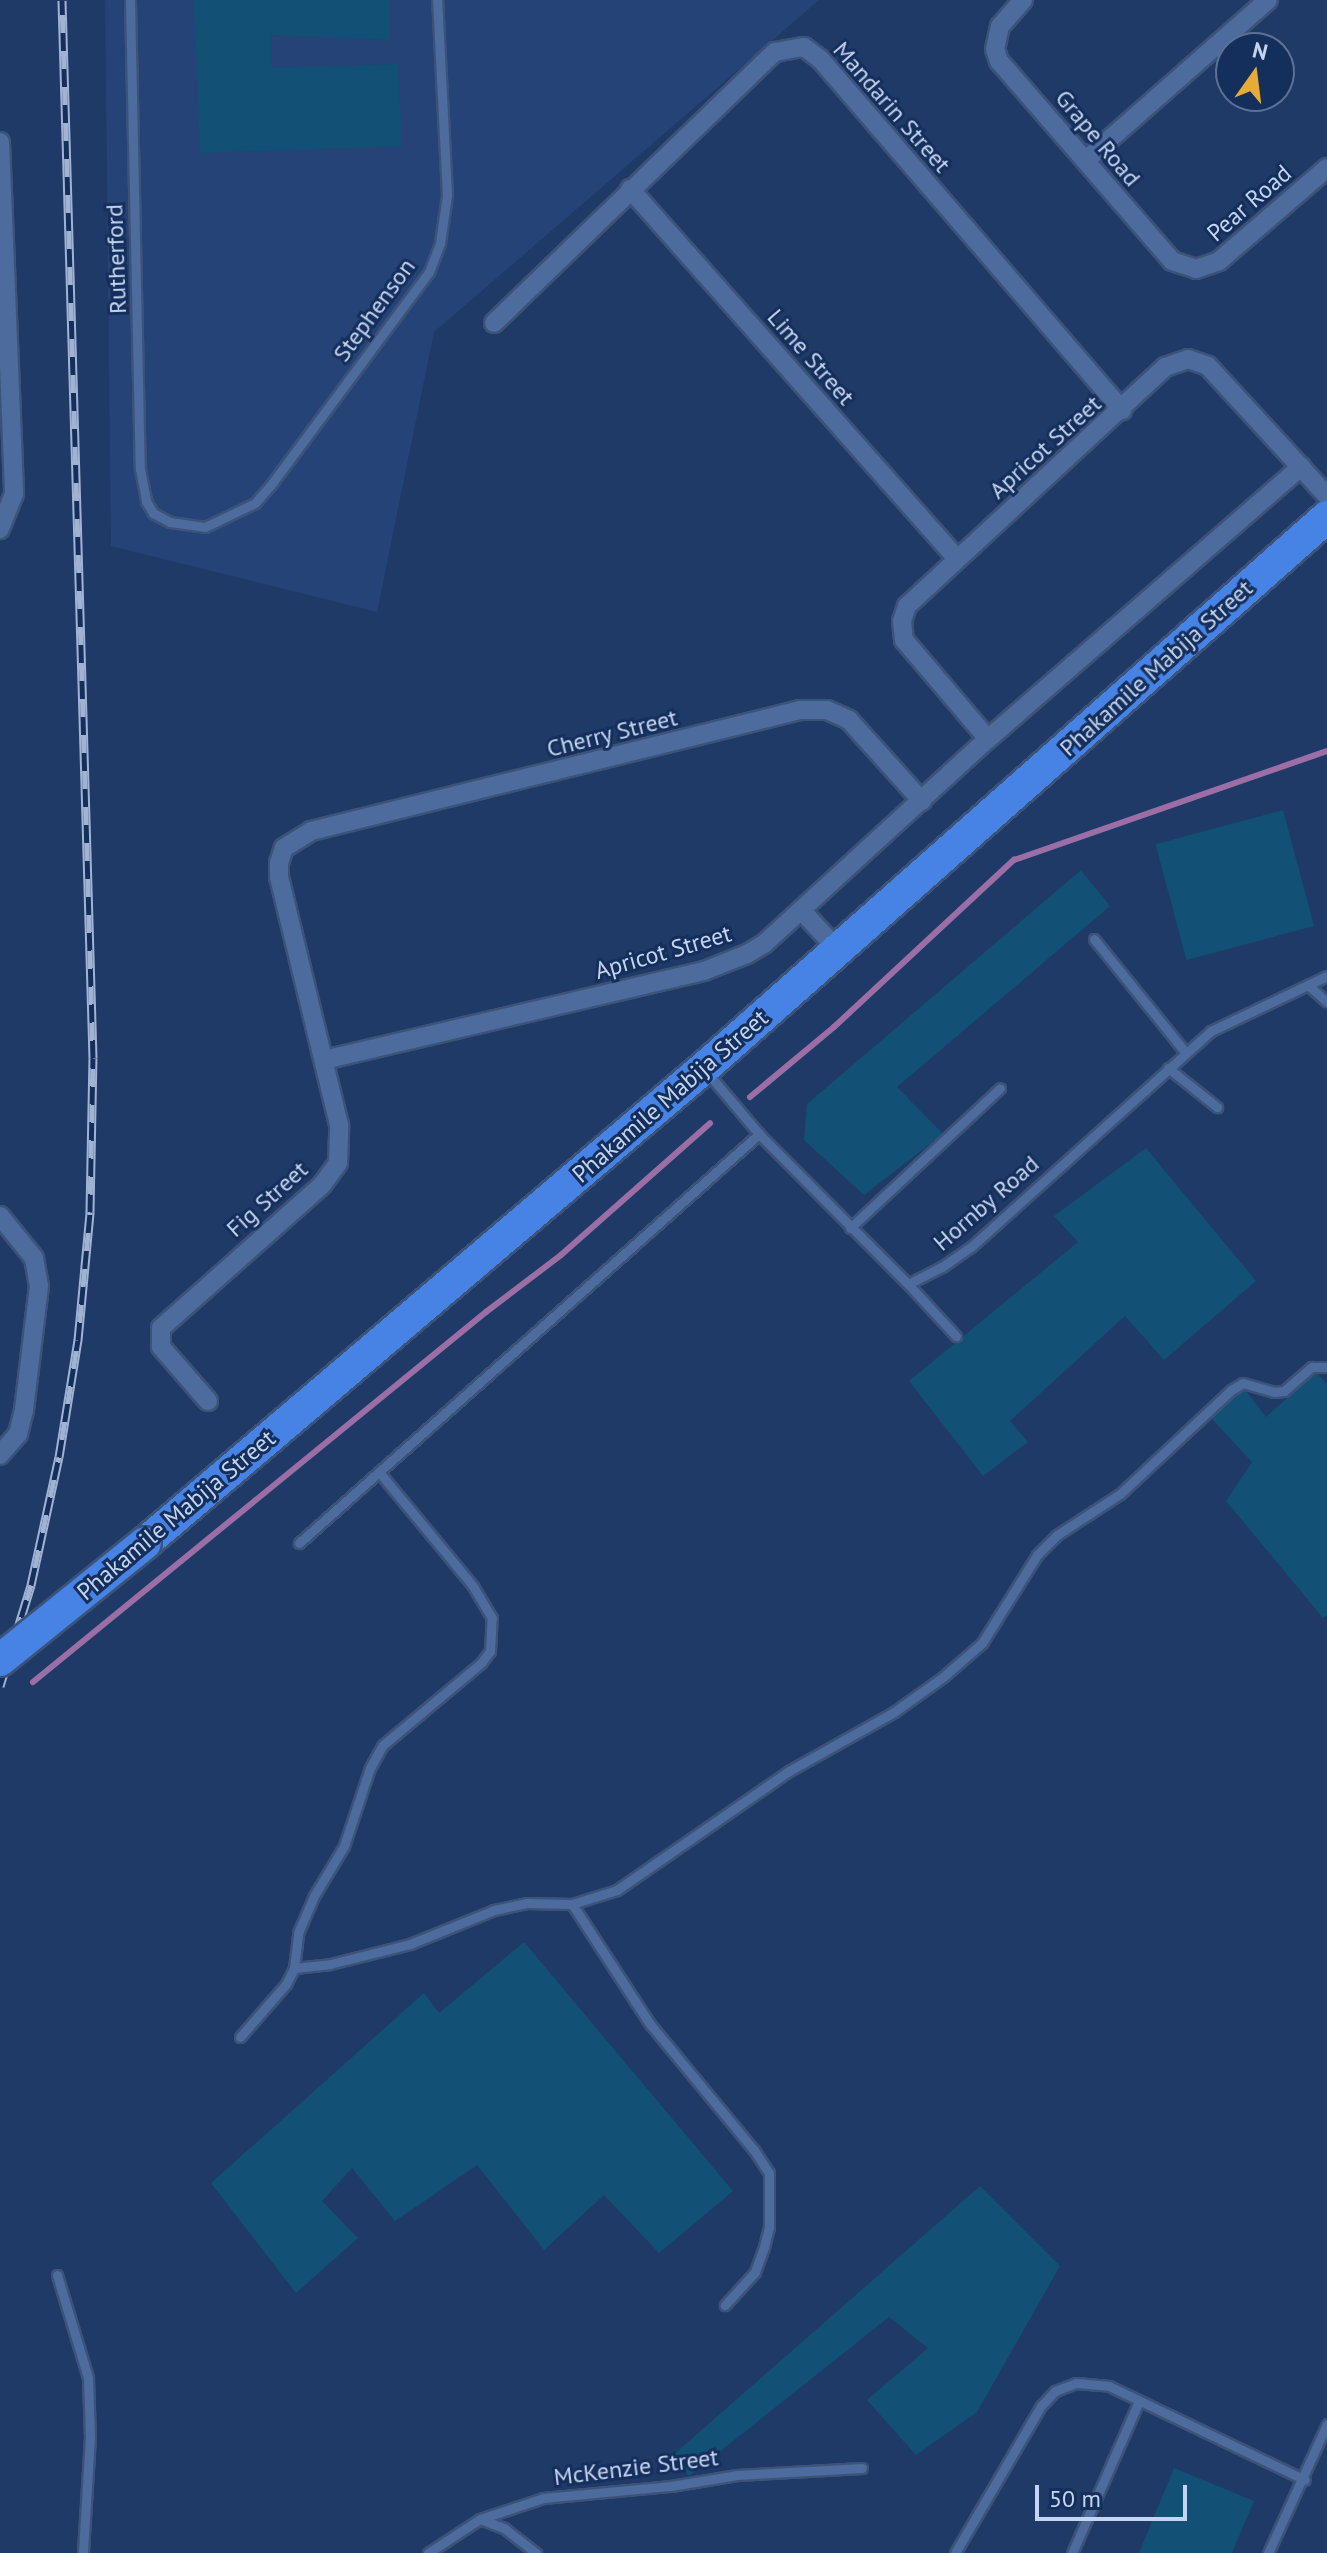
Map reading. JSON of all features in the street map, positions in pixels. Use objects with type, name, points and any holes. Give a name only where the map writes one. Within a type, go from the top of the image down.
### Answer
[{"type":"highway","name":"Phakamile Mabija Street","points":[[0,1660],[145,1543],[704,1068],[1327,517]]},
{"type":"street","name":"Grape Road","points":[[1023,0],[1000,26],[995,49],[999,61],[1087,159],[1158,248]]},
{"type":"street","points":[[1087,159],[1268,0]]},
{"type":"street","name":"Mandarin Street","points":[[494,323],[775,52],[796,46],[812,51],[1122,410]]},
{"type":"street","points":[[0,142],[14,494],[0,529]]},
{"type":"street","name":"Pear Road","points":[[1158,248],[1172,261],[1184,266],[1209,267],[1327,168]]},
{"type":"street","name":"Lime Street","points":[[630,189],[956,558]]},
{"type":"street","name":"Apricot Street","points":[[988,739],[904,640],[902,631],[907,606],[1165,367],[1178,361],[1198,361],[1224,382],[1327,496]]},
{"type":"street","name":"Apricot Street","points":[[324,1060],[704,971],[730,963],[765,943],[988,739],[1301,467]]},
{"type":"street","name":"Cherry Street","points":[[284,848],[311,831],[800,710],[827,710],[849,720],[922,801]]},
{"type":"street","name":"Fig Street","points":[[208,1401],[161,1347],[161,1328],[322,1185],[338,1163],[339,1125],[279,877],[284,848]]},
{"type":"street","points":[[801,910],[838,950]]},
{"type":"street","points":[[0,1216],[26,1245],[37,1271],[34,1342],[21,1424],[12,1443],[0,1455]]},
{"type":"lane","name":"Rutherford","points":[[130,0],[140,469],[146,501],[153,513]]},
{"type":"lane","name":"Stephenson","points":[[153,513],[170,522],[205,527],[255,503],[429,272],[440,243],[447,195],[437,0]]},
{"type":"lane","points":[[1094,939],[1186,1053]]},
{"type":"lane","name":"Hornby Road","points":[[908,1284],[942,1267],[971,1247],[1168,1068],[1228,1021],[1327,976]]},
{"type":"lane","points":[[1308,985],[1327,1002]]},
{"type":"lane","points":[[704,1068],[759,1134],[956,1336]]},
{"type":"lane","points":[[1168,1068],[1217,1107]]},
{"type":"lane","points":[[850,1228],[1000,1088]]},
{"type":"lane","points":[[299,1543],[759,1134]]},
{"type":"lane","points":[[294,1968],[330,1964],[410,1944],[494,1910],[527,1903],[572,1904],[617,1890],[789,1771],[905,1705],[943,1677],[982,1643],[1037,1555],[1057,1535],[1120,1494],[1231,1390],[1243,1383],[1274,1392],[1284,1391],[1312,1367],[1327,1367]]},
{"type":"lane","points":[[240,2037],[271,2005],[294,1968],[298,1933],[314,1896],[344,1846],[370,1768],[383,1745],[481,1663],[490,1651],[494,1633],[492,1618],[473,1586],[379,1472]]},
{"type":"lane","points":[[572,1904],[650,2024],[754,2150],[769,2173],[769,2227],[764,2247],[755,2272],[725,2305]]},
{"type":"lane","points":[[57,2275],[84,2355],[88,2378],[90,2437],[83,2553]]},
{"type":"lane","points":[[955,2553],[1007,2458],[1041,2406],[1055,2391],[1076,2383],[1095,2383],[1139,2401],[1305,2480]]},
{"type":"lane","points":[[1072,2553],[1139,2401]]},
{"type":"lane","points":[[1268,2553],[1305,2480],[1327,2424]]},
{"type":"lane","name":"McKenzie Street","points":[[428,2553],[480,2519],[543,2498],[671,2486],[737,2475],[862,2468]]},
{"type":"lane","points":[[480,2519],[504,2528],[536,2553]]},
{"type":"shaded area","points":[[105,0],[819,0],[434,332],[377,612],[111,546]]},
{"type":"building","points":[[194,0],[389,0],[389,40],[271,35],[272,68],[398,64],[402,146],[200,153]]},
{"type":"building","points":[[1283,810],[1314,926],[1187,960],[1155,844]]},
{"type":"building","points":[[1081,870],[1110,906],[897,1087],[943,1134],[864,1195],[804,1140],[807,1104]]},
{"type":"building","points":[[1146,1148],[1256,1281],[1164,1360],[1125,1316],[1010,1421],[1028,1442],[983,1476],[909,1381],[1078,1242],[1054,1216]]},
{"type":"building","points":[[1316,1372],[1327,1384],[1327,1615],[1323,1618],[1226,1501],[1252,1462],[1210,1417],[1243,1387],[1266,1417]]},
{"type":"building","points":[[524,1942],[733,2191],[659,2253],[604,2195],[544,2250],[477,2165],[395,2221],[352,2168],[322,2201],[358,2238],[296,2293],[211,2183],[424,1993],[439,2013]]},
{"type":"building","points":[[980,2186],[1060,2266],[977,2412],[916,2455],[867,2400],[928,2348],[889,2317],[689,2476],[672,2456]]},
{"type":"building","points":[[1174,2468],[1254,2501],[1232,2553],[1139,2553]]},
{"type":"waterway","points":[[750,1097],[834,1027],[1014,860],[1327,751]]},
{"type":"waterway","points":[[33,1682],[486,1312],[561,1255],[710,1123]]},
{"type":"railway","points":[[0,1686],[31,1585],[59,1457],[78,1340],[90,1212],[93,1058],[62,0]]}]
